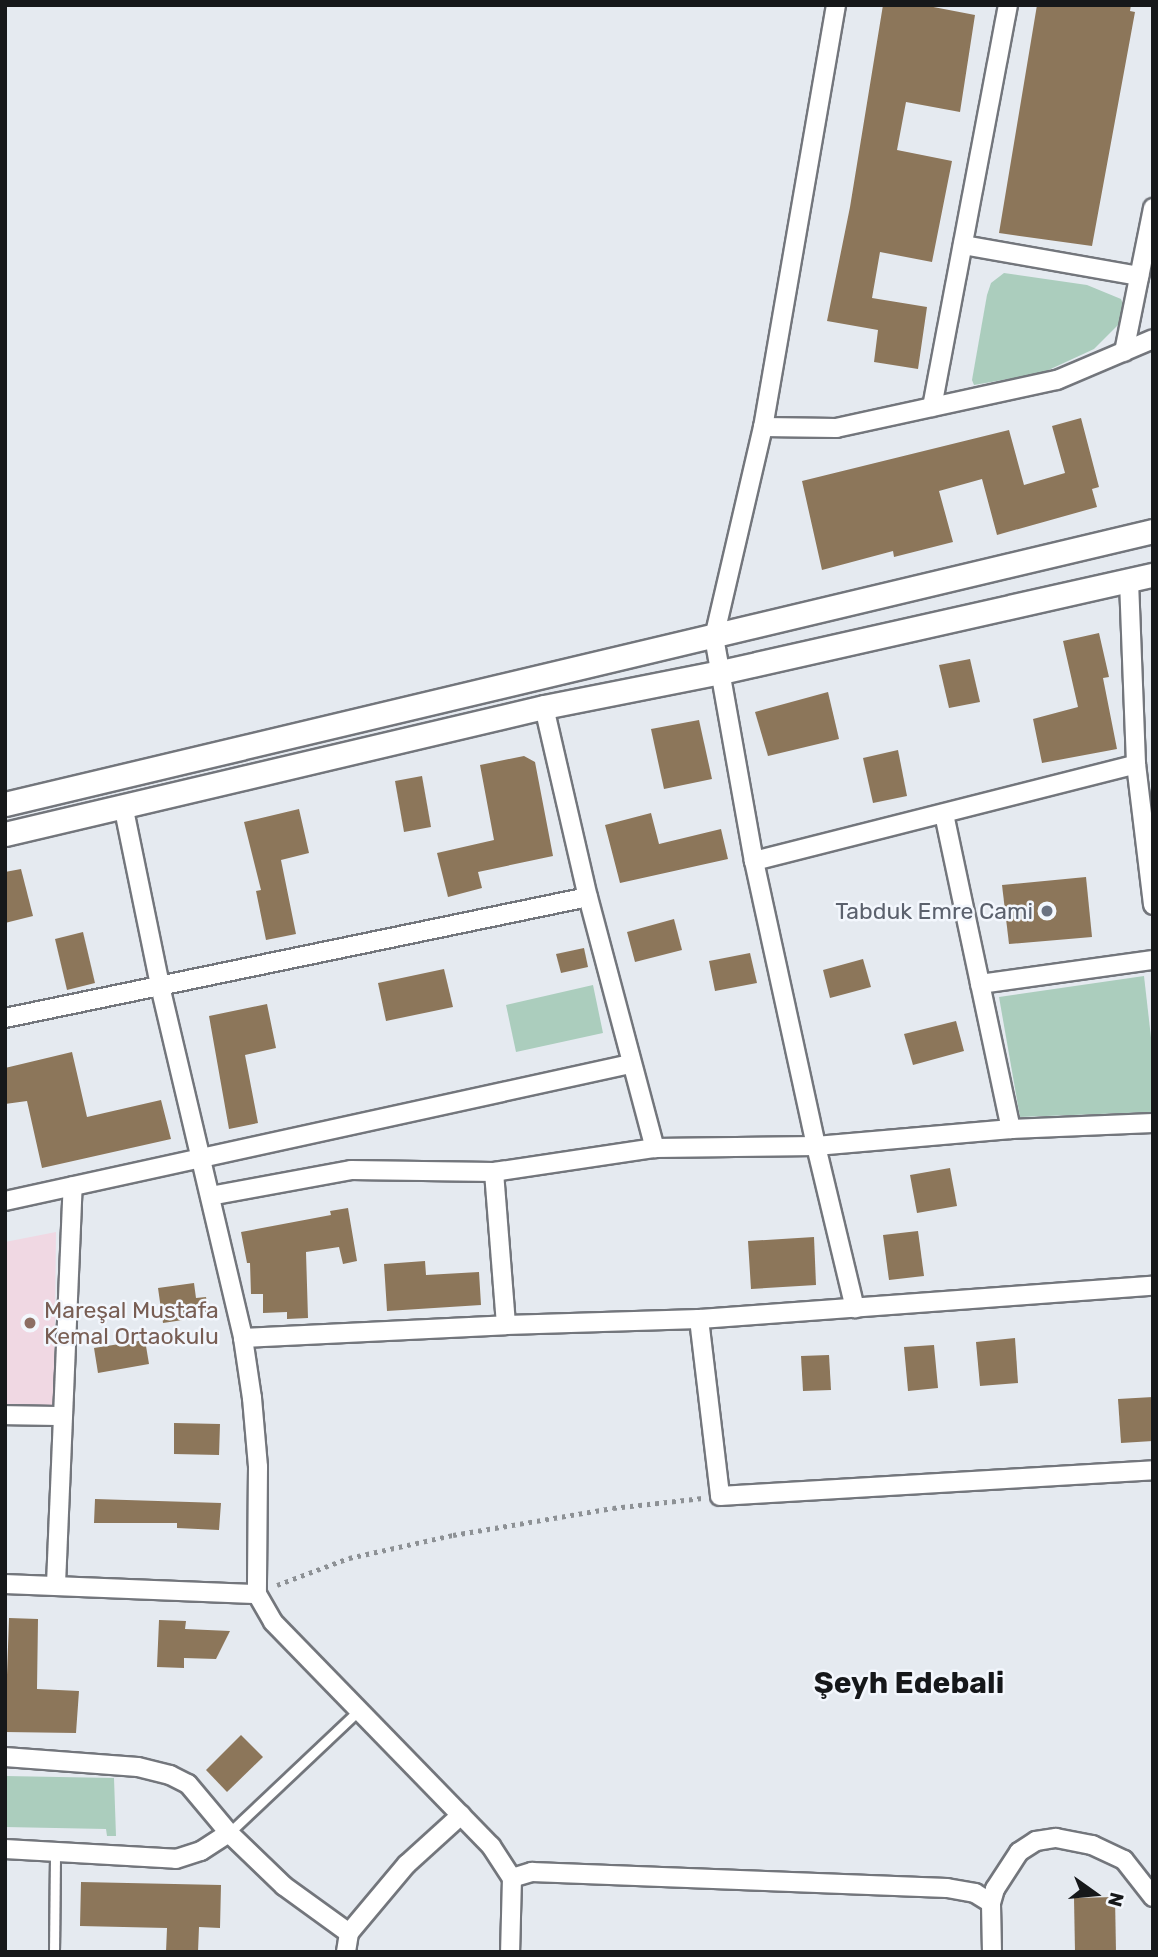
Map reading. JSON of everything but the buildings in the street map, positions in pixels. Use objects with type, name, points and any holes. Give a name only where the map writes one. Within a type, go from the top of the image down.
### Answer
[{"type":"street","points":[[836,5],[763,427],[714,637],[754,861],[816,1146],[855,1308]]},
{"type":"street","points":[[932,407],[1008,5]]},
{"type":"street","points":[[1124,352],[1153,208]]},
{"type":"street","points":[[962,244],[1139,276]]},
{"type":"street","points":[[763,427],[836,428],[1057,380],[1153,340]]},
{"type":"street","points":[[5,804],[1153,531]]},
{"type":"street","points":[[5,834],[544,707],[721,672],[1153,575]]},
{"type":"street","points":[[1129,581],[1136,764],[1153,905]]},
{"type":"street","points":[[544,707],[630,1064],[655,1148]]},
{"type":"street","points":[[754,861],[1136,764]]},
{"type":"street","points":[[123,805],[160,986],[243,1338],[258,1467],[257,1594],[273,1622],[491,1846],[512,1878],[509,1952]]},
{"type":"street","points":[[944,814],[1011,1129]]},
{"type":"street","points":[[5,1018],[589,897]]},
{"type":"street","points":[[980,984],[1153,960]]},
{"type":"street","points":[[5,1201],[630,1064]]},
{"type":"street","points":[[210,1196],[351,1170],[494,1172],[655,1148],[816,1146],[1011,1129],[1153,1123]]},
{"type":"street","points":[[494,1172],[506,1325]]},
{"type":"street","points":[[56,1584],[73,1186]]},
{"type":"street","points":[[243,1338],[506,1325],[699,1320],[1153,1286]]},
{"type":"street","points":[[699,1320],[720,1496],[1153,1470]]},
{"type":"street","points":[[5,1415],[63,1416]]},
{"type":"street","points":[[5,1584],[257,1594]]},
{"type":"street","points":[[5,1757],[138,1767],[170,1775],[188,1784],[229,1833],[284,1886],[349,1933]]},
{"type":"street","points":[[346,1952],[349,1933],[407,1864],[461,1815]]},
{"type":"street","points":[[5,1849],[55,1849],[176,1859],[201,1851],[229,1833]]},
{"type":"street","points":[[992,1952],[992,1903],[995,1889],[1019,1852],[1036,1841],[1056,1838],[1092,1844],[1124,1860],[1153,1897]]},
{"type":"street","points":[[512,1878],[532,1872],[947,1888],[975,1893],[992,1903]]},
{"type":"lane","points":[[229,1833],[360,1709]]},
{"type":"lane","points":[[54,1952],[55,1849]]},
{"type":"path","points":[[257,1594],[348,1558],[453,1535],[613,1507],[720,1496]]},
{"type":"shaded area","name":"Mareşal Mustafa Kemal Ortaokulu","points":[[56,1232],[54,1406],[5,1405],[5,1242]]},
{"type":"green space","points":[[1004,273],[1087,285],[1121,299],[1125,309],[1122,321],[1094,349],[1042,373],[974,385],[972,380],[987,295],[991,283]]},
{"type":"green space","points":[[1144,976],[1153,1055],[1153,1112],[1020,1117],[999,997]]},
{"type":"green space","points":[[593,985],[603,1033],[516,1052],[506,1005]]},
{"type":"green space","points":[[5,1776],[114,1778],[116,1836],[107,1836],[106,1829],[5,1827]]},
{"type":"place","name":"Tabduk Emre Cami","points":[[1047,911]]},
{"type":"place","name":"Mareşal Mustafa Kemal Ortaokulu","points":[[30,1323]]},
{"type":"district","name":"Şeyh Edebali","points":[[909,1683]]}]
